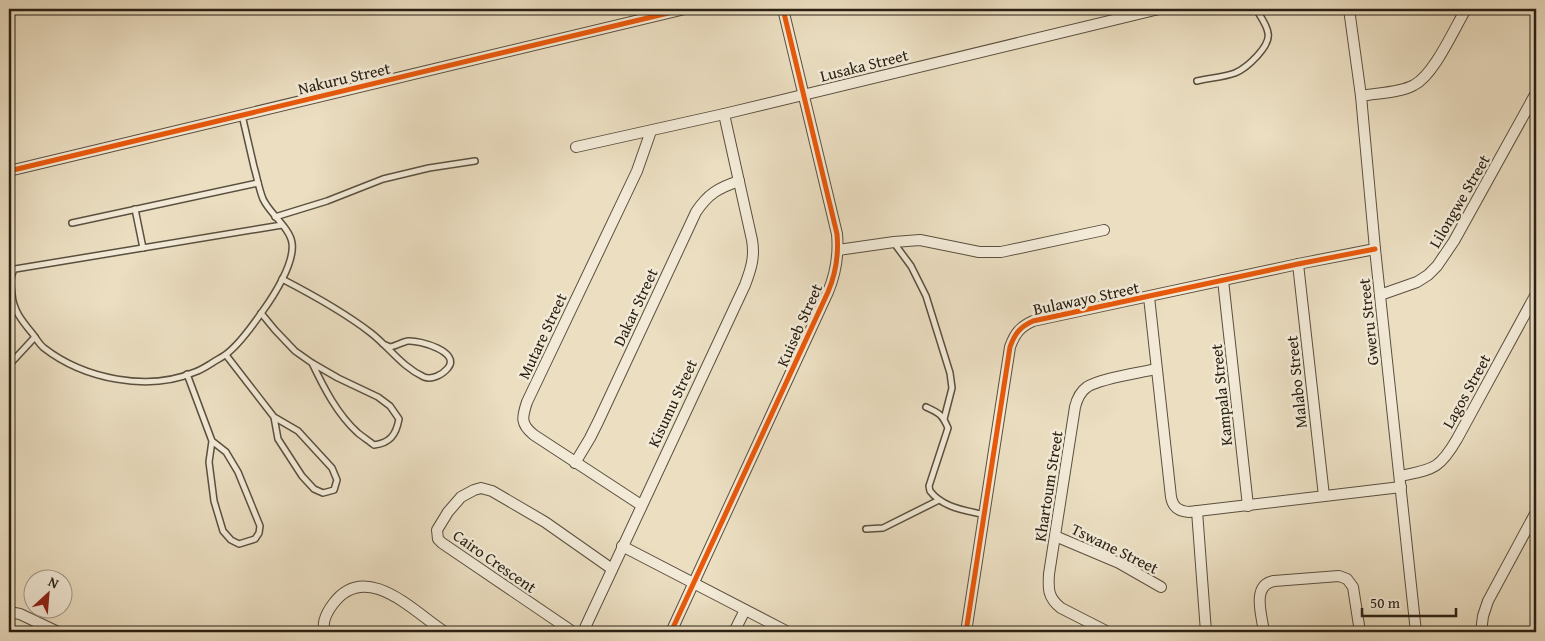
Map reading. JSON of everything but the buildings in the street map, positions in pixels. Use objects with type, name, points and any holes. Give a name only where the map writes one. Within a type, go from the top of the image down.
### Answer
[{"type":"street","name":"Nakuru Street","points":[[9,171],[685,9]]},
{"type":"street","name":"Kuiseb Street","points":[[671,632],[828,292],[837,266],[836,234],[783,9]]},
{"type":"street","name":"Lusaka Street","points":[[576,146],[724,114],[1159,9]]},
{"type":"street","name":"Gweru Street","points":[[1349,9],[1361,96],[1375,249],[1416,632]]},
{"type":"street","points":[[1361,96],[1408,88],[1422,80],[1441,53],[1466,9]]},
{"type":"street","name":"Lilongwe Street","points":[[1380,295],[1417,282],[1437,266],[1454,241],[1536,93]]},
{"type":"street","name":"Kisumu Street","points":[[583,632],[753,262],[754,251],[724,114]]},
{"type":"street","name":"Mutare Street","points":[[641,505],[575,463],[528,430],[524,425],[523,418],[524,410],[640,164],[651,131]]},
{"type":"street","name":"Dakar Street","points":[[575,463],[598,422],[696,212],[709,195],[739,180]]},
{"type":"street","points":[[838,250],[920,240],[979,252],[1001,252],[1104,230]]},
{"type":"street","name":"Bulawayo Street","points":[[966,632],[1010,346],[1016,332],[1020,328],[1034,321],[1375,249]]},
{"type":"street","name":"Malabo Street","points":[[1298,264],[1324,496]]},
{"type":"street","name":"Kampala Street","points":[[1223,280],[1248,506]]},
{"type":"street","name":"Lagos Street","points":[[1149,297],[1172,503],[1179,510],[1189,512],[1324,496],[1400,482],[1437,466],[1447,455],[1536,294]]},
{"type":"street","name":"Khartoum Street","points":[[1108,632],[1060,608],[1050,598],[1049,574],[1077,399],[1089,386],[1156,370]]},
{"type":"street","name":"Cairo Crescent","points":[[574,632],[442,543],[438,539],[437,530],[448,512],[461,497],[481,488],[492,491],[545,522],[612,569]]},
{"type":"street","points":[[1197,511],[1206,632]]},
{"type":"street","points":[[1480,632],[1488,601],[1536,512]]},
{"type":"street","name":"Tswane Street","points":[[1055,536],[1119,564],[1162,587]]},
{"type":"street","points":[[622,546],[788,632]]},
{"type":"street","points":[[1264,632],[1260,600],[1261,590],[1264,585],[1274,581],[1333,576],[1347,579],[1353,587],[1360,632]]},
{"type":"street","points":[[325,632],[323,627],[326,614],[337,599],[351,588],[373,587],[382,589],[408,605],[445,632]]},
{"type":"street","points":[[734,632],[745,610]]},
{"type":"street","points":[[9,612],[20,614],[58,632]]},
{"type":"lane","points":[[1197,81],[1235,73],[1244,68],[1265,47],[1269,40],[1268,32],[1256,9]]},
{"type":"lane","points":[[242,115],[258,183],[264,200],[275,218],[282,225],[289,235],[292,244],[291,257],[282,279],[250,328],[226,355],[196,372],[153,381],[123,380],[94,374],[59,358],[42,347],[35,336],[20,320],[12,304],[10,274],[15,268],[282,225]]},
{"type":"lane","points":[[275,218],[384,179],[430,168],[475,161]]},
{"type":"lane","points":[[72,223],[258,183]]},
{"type":"lane","points":[[135,209],[143,248]]},
{"type":"lane","points":[[894,242],[911,266],[926,296],[950,373],[952,388],[944,419]]},
{"type":"lane","points":[[282,279],[364,328],[401,362],[426,378],[438,377],[449,367],[451,361],[448,355],[438,348],[420,342],[408,341],[390,347],[383,344]]},
{"type":"lane","points":[[261,313],[295,351],[312,363],[378,397],[390,406],[399,419],[392,436],[384,444],[374,445],[357,433],[338,410],[324,388],[312,363]]},
{"type":"lane","points":[[9,365],[35,336]]},
{"type":"lane","points":[[226,355],[274,417],[298,431],[332,468],[337,480],[334,490],[323,493],[314,489],[302,476],[278,439],[274,417]]},
{"type":"lane","points":[[187,374],[212,441],[209,462],[214,500],[223,530],[231,540],[239,544],[255,539],[259,533],[260,526],[238,472],[226,452],[212,441]]},
{"type":"lane","points":[[926,407],[939,413],[948,428],[929,486],[930,491],[945,505],[984,515]]},
{"type":"lane","points":[[866,529],[883,528],[939,500]]},
{"type":"cycle path","points":[[9,171],[685,9]]},
{"type":"cycle path","points":[[671,632],[828,292],[836,264],[838,250],[837,234],[783,9]]},
{"type":"cycle path","points":[[966,632],[1010,347],[1021,328],[1033,321],[1375,249]]}]
